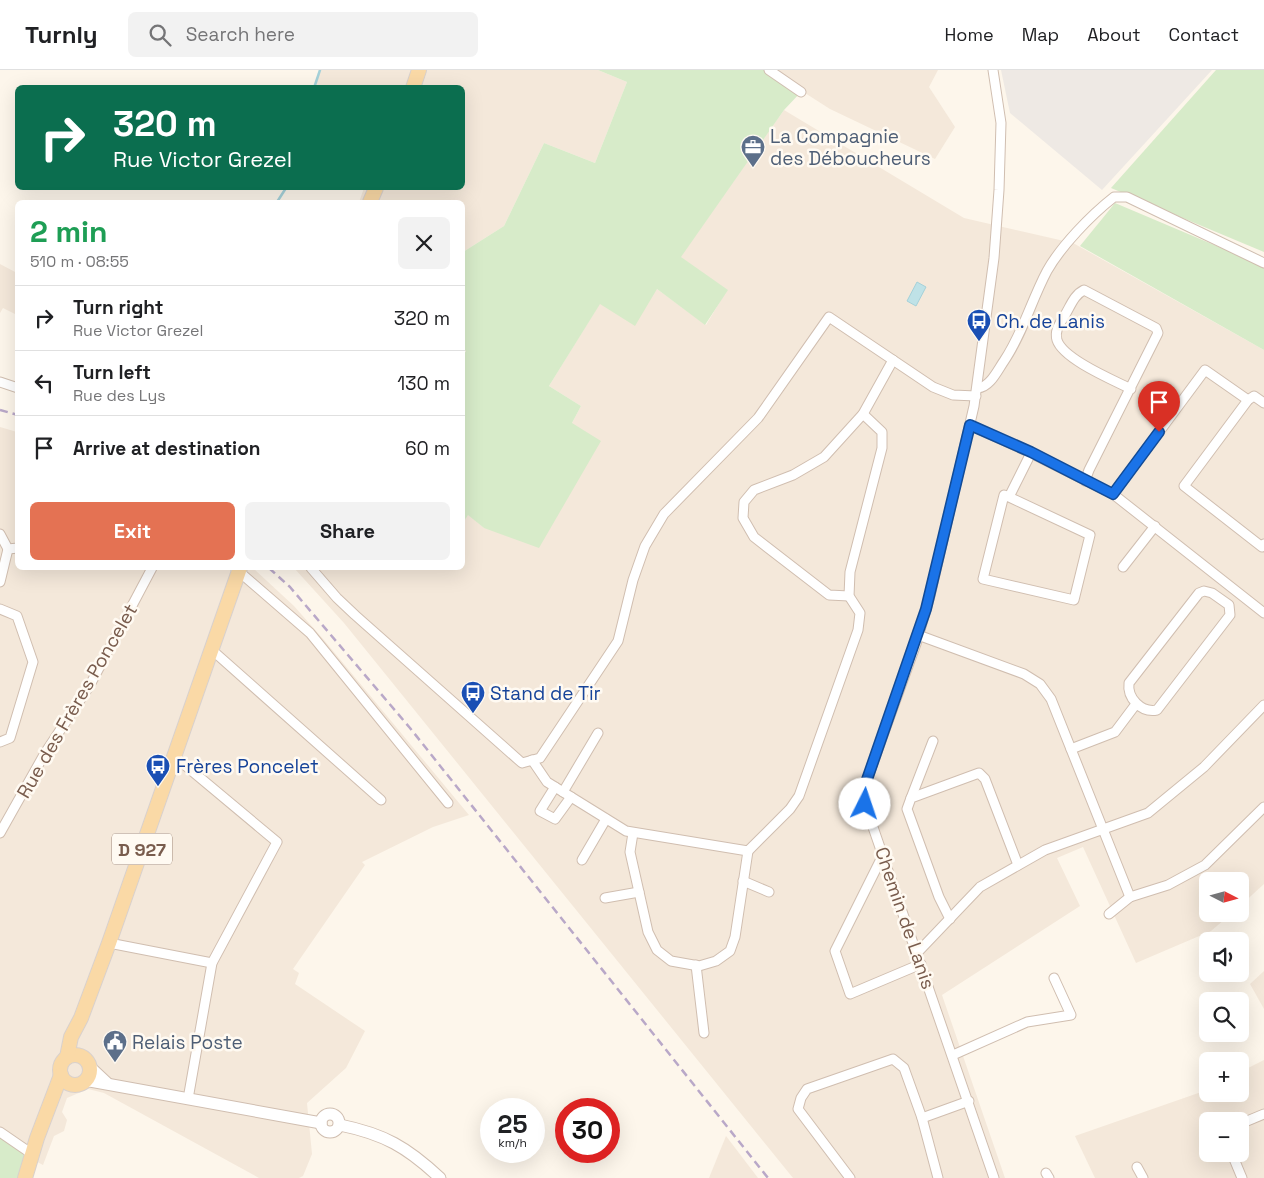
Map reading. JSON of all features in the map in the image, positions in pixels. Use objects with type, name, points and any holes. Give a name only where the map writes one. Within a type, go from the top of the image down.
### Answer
[{"type":"main road","points":[[414,85],[420,70]]},
{"type":"main road","name":"D 927","points":[[67,1057],[71,1037],[109,943],[212,650],[238,570]]},
{"type":"main road","points":[[74,1033],[81,1055]]},
{"type":"main road","points":[[32,1154],[56,1102],[79,1084],[90,1075],[91,1068],[88,1060],[81,1055],[74,1054],[67,1057],[60,1067],[61,1075],[65,1081],[79,1084]]},
{"type":"main road","points":[[25,1178],[50,1100],[61,1075]]},
{"type":"street","points":[[769,70],[801,92]]},
{"type":"street","name":"Chemin de Lanis","points":[[993,70],[1000,123],[999,190],[994,258],[977,392],[918,635],[863,791],[865,804],[994,1178]]},
{"type":"street","points":[[313,570],[349,609],[522,763],[540,758],[618,642],[633,580],[645,546],[664,514],[758,418],[829,317],[933,387],[946,393],[977,392],[989,382],[1012,350],[1056,256],[1114,196],[1127,197],[1264,263]]},
{"type":"street","points":[[1085,481],[1131,389],[1158,333],[1156,328],[1084,290],[1077,294],[1056,330],[1056,339],[1063,350],[1099,373],[1131,389]]},
{"type":"street","points":[[849,596],[829,595],[754,537],[743,518],[744,502],[754,490],[793,475],[824,457],[863,414],[893,360]]},
{"type":"street","points":[[1113,494],[1205,370],[1248,400]]},
{"type":"street","points":[[0,382],[15,387]]},
{"type":"street","points":[[1264,404],[1254,396],[1248,400],[1184,486],[1262,547],[1264,544]]},
{"type":"street","points":[[633,833],[630,852],[648,932],[657,950],[671,962],[696,965],[716,961],[730,951],[735,937],[748,851],[790,809],[800,796],[858,630],[860,614],[849,596],[850,572],[868,511],[882,448],[882,432],[863,414]]},
{"type":"street","points":[[970,425],[1031,452],[1113,494],[1264,613]]},
{"type":"street","points":[[1009,497],[1031,452]]},
{"type":"street","points":[[1004,496],[1009,497],[1090,535],[1074,600],[983,580],[1004,496]]},
{"type":"street","points":[[1123,567],[1156,526]]},
{"type":"street","points":[[0,534],[13,548],[0,582]]},
{"type":"street","name":"Rue des Frères Poncelet","points":[[0,833],[45,753],[90,685],[151,570]]},
{"type":"street","points":[[239,570],[310,634],[448,803]]},
{"type":"street","points":[[1217,597],[1228,584]]},
{"type":"street","points":[[1210,591],[1229,605],[1230,615],[1157,710],[1151,711],[1136,704],[1128,690],[1129,682],[1199,593],[1210,591]]},
{"type":"street","points":[[0,609],[17,616],[33,662],[10,738],[0,742]]},
{"type":"street","points":[[918,635],[1024,674],[1040,684],[1051,699],[1130,897]]},
{"type":"street","points":[[212,650],[381,800]]},
{"type":"street","points":[[1071,748],[1114,732],[1136,704]]},
{"type":"street","points":[[917,954],[980,887],[1045,850],[1148,813],[1204,767],[1264,704]]},
{"type":"street","points":[[563,792],[598,733]]},
{"type":"street","points":[[932,741],[907,809],[939,897],[950,919]]},
{"type":"street","points":[[174,756],[277,842],[212,963],[188,1099]]},
{"type":"street","points":[[532,760],[547,782],[626,832],[748,851]]},
{"type":"street","points":[[911,798],[978,773],[985,779],[1018,865]]},
{"type":"street","points":[[1110,914],[1130,897],[1168,885],[1205,865],[1264,808]]},
{"type":"street","points":[[582,860],[606,819]]},
{"type":"street","points":[[883,855],[834,951],[850,994],[921,964]]},
{"type":"street","points":[[743,881],[769,892]]},
{"type":"street","points":[[604,898],[639,892]]},
{"type":"street","points":[[109,943],[212,963]]},
{"type":"street","points":[[696,965],[704,1033]]},
{"type":"street","points":[[953,1055],[1027,1022],[1071,1016],[1054,978]]},
{"type":"street","points":[[850,1178],[798,1109],[800,1098],[808,1089],[892,1060],[904,1068],[922,1118],[938,1178]]},
{"type":"street","points":[[91,1068],[111,1086]]},
{"type":"street","points":[[79,1084],[111,1086],[204,1100],[321,1123],[323,1129],[330,1133],[336,1131],[340,1125],[372,1132],[400,1146],[422,1161],[440,1178]]},
{"type":"street","points":[[922,1118],[969,1101]]},
{"type":"street","points":[[1249,1120],[1264,1114]]},
{"type":"street","points":[[0,1132],[32,1154]]},
{"type":"street","points":[[1235,1162],[1242,1178]]},
{"type":"street","points":[[1138,1167],[1142,1178]]},
{"type":"shaded area","points":[[320,70],[598,70],[627,82],[595,163],[544,143],[504,226],[465,251],[465,200],[360,200],[363,190],[465,190],[465,85],[315,85]]},
{"type":"shaded area","points":[[769,70],[938,70],[929,87],[955,127],[935,159],[830,109]]},
{"type":"shaded area","points":[[1001,70],[1212,70],[1102,190],[1010,113]]},
{"type":"shaded area","points":[[784,110],[964,218],[1073,243],[1264,350],[1264,884],[1249,898],[1249,872],[1199,872],[1199,922],[1222,922],[1211,931],[1199,932],[1199,936],[1136,963],[1083,847],[1057,858],[1080,906],[942,995],[1005,1178],[793,1178],[344,623],[296,570],[465,570],[465,519],[468,514],[484,528],[572,423],[581,406],[549,386],[600,303],[657,289],[706,325],[727,290],[680,257]]},
{"type":"shaded area","points":[[0,264],[15,272],[15,314],[3,308],[0,313]]},
{"type":"shaded area","points":[[0,427],[15,431],[15,570],[255,570],[294,606],[324,640],[469,815],[433,827],[362,862],[365,865],[293,969],[299,973],[295,984],[365,1031],[346,1068],[307,1103],[312,1154],[303,1176],[299,1178],[259,1178],[104,1093],[88,1089],[67,1098],[62,1112],[67,1120],[64,1131],[54,1136],[43,1165],[26,1156],[0,1137]]},
{"type":"shaded area","points":[[1264,971],[1264,1009],[1250,984]]},
{"type":"shaded area","points":[[1264,1060],[1264,1178],[1095,1178],[1075,1136],[1199,1093],[1199,1102],[1249,1102],[1249,1068]]},
{"type":"shaded area","points":[[726,1136],[758,1178],[709,1178]]},
{"type":"green space","points":[[598,70],[769,70],[801,92],[784,110],[681,257],[728,290],[705,325],[657,289],[635,326],[600,304],[549,386],[581,406],[572,423],[601,441],[539,548],[484,528],[468,515],[465,520],[465,251],[504,226],[544,143],[595,163],[627,82]]},
{"type":"green space","points":[[1216,70],[1264,70],[1264,252],[1111,188]]},
{"type":"green space","points":[[1115,203],[1264,266],[1264,350],[1080,246]]},
{"type":"green space","points":[[0,1137],[26,1156],[18,1178],[0,1178]]},
{"type":"water","points":[[917,282],[926,287],[916,306],[907,301]]},
{"type":"waterway","points":[[315,85],[320,70]]},
{"type":"waterway","points":[[278,200],[285,190]]},
{"type":"railway","points":[[0,410],[15,414]]},
{"type":"railway","points":[[271,570],[290,587],[410,728],[768,1178]]},
{"type":"place","name":"La Compagnie des Déboucheurs","points":[[753,168]]},
{"type":"place","name":"Ch. de Lanis","points":[[979,342]]},
{"type":"place","name":"Stand de Tir","points":[[473,714]]},
{"type":"place","name":"Frères Poncelet","points":[[158,787]]},
{"type":"place","name":"Relais Poste","points":[[115,1063]]},
{"type":"route","points":[[865,804],[863,791],[916,644],[930,596],[970,425],[1031,452],[1113,494],[1159,432]]}]
